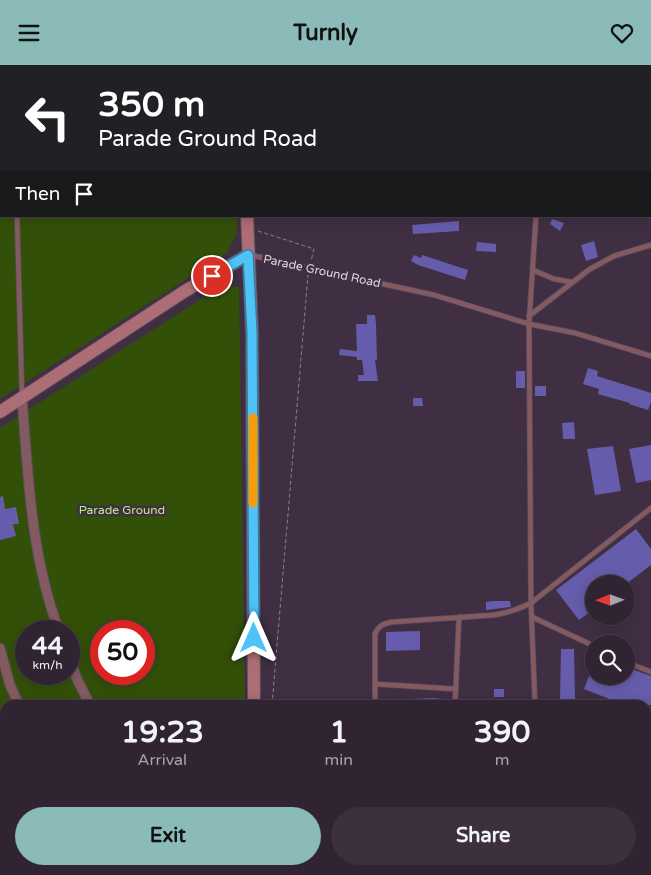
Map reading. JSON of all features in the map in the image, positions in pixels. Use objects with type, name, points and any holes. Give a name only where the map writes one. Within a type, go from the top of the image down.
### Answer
[{"type":"main road","points":[[247,217],[252,333],[254,700]]},
{"type":"main road","name":"Parade Ground Road","points":[[0,412],[185,291],[248,255]]},
{"type":"street","points":[[22,397],[30,505],[35,540],[42,575],[56,620]]},
{"type":"street","points":[[0,648],[10,685],[17,700]]},
{"type":"street","points":[[80,685],[88,700]]},
{"type":"lane","points":[[17,217],[22,397]]},
{"type":"lane","points":[[535,700],[531,603],[529,324],[536,217]]},
{"type":"lane","points":[[530,316],[590,269],[614,257],[651,245]]},
{"type":"lane","name":"Parade Ground Road","points":[[248,255],[434,295],[529,324],[575,333],[651,356]]},
{"type":"lane","points":[[533,270],[554,279],[571,282]]},
{"type":"lane","points":[[375,700],[375,635],[382,624],[511,612],[531,603],[651,508]]},
{"type":"lane","points":[[455,700],[459,617]]},
{"type":"lane","points":[[532,617],[585,642]]},
{"type":"lane","points":[[635,666],[651,672]]},
{"type":"lane","points":[[375,684],[456,689]]},
{"type":"path","points":[[256,231],[314,249],[309,269],[272,700]]},
{"type":"green space","points":[[0,217],[237,217],[237,232],[227,253],[0,399]]},
{"type":"green space","name":"Parade Ground","points":[[223,285],[239,287],[245,700],[0,700],[0,428]]},
{"type":"building","points":[[552,219],[564,223],[560,231],[550,224]]},
{"type":"building","points":[[459,221],[459,231],[413,234],[412,225]]},
{"type":"building","points":[[594,241],[598,257],[586,261],[581,245]]},
{"type":"building","points":[[477,242],[496,244],[496,252],[476,251]]},
{"type":"building","points":[[414,255],[421,258],[422,255],[468,270],[465,280],[418,265],[411,261]]},
{"type":"building","points":[[367,315],[375,315],[377,360],[375,360],[378,381],[358,381],[358,375],[364,375],[362,360],[357,360],[357,357],[339,355],[340,349],[357,351],[356,324],[367,324]]},
{"type":"building","points":[[588,368],[598,371],[597,376],[651,393],[651,402],[648,410],[598,394],[599,389],[583,384]]},
{"type":"building","points":[[516,371],[525,371],[525,388],[516,388]]},
{"type":"building","points":[[535,386],[546,386],[546,396],[535,396]]},
{"type":"building","points":[[413,398],[422,398],[423,406],[413,406]]},
{"type":"building","points":[[574,422],[575,439],[563,439],[562,423]]},
{"type":"building","points":[[651,445],[651,480],[636,483],[629,449]]},
{"type":"building","points":[[613,446],[621,491],[595,495],[587,449]]},
{"type":"building","points":[[3,496],[5,509],[16,507],[19,524],[13,524],[16,536],[0,540],[0,497]]},
{"type":"building","points":[[636,529],[651,549],[651,565],[635,577],[635,575],[585,575],[585,616],[579,620],[556,590]]},
{"type":"building","points":[[510,601],[511,607],[486,610],[486,602]]},
{"type":"building","points":[[420,631],[420,650],[386,651],[386,632]]},
{"type":"building","points":[[561,649],[574,649],[575,700],[560,700]]},
{"type":"building","points":[[635,670],[651,676],[651,700],[612,700],[584,689],[586,685],[635,685]]},
{"type":"building","points":[[494,689],[504,689],[504,697],[494,697]]},
{"type":"building","points":[[432,698],[444,699],[444,700],[391,700]]},
{"type":"slow traffic","points":[[253,418],[253,503]]},
{"type":"route","points":[[212,276],[248,255],[252,333],[254,638]]}]
